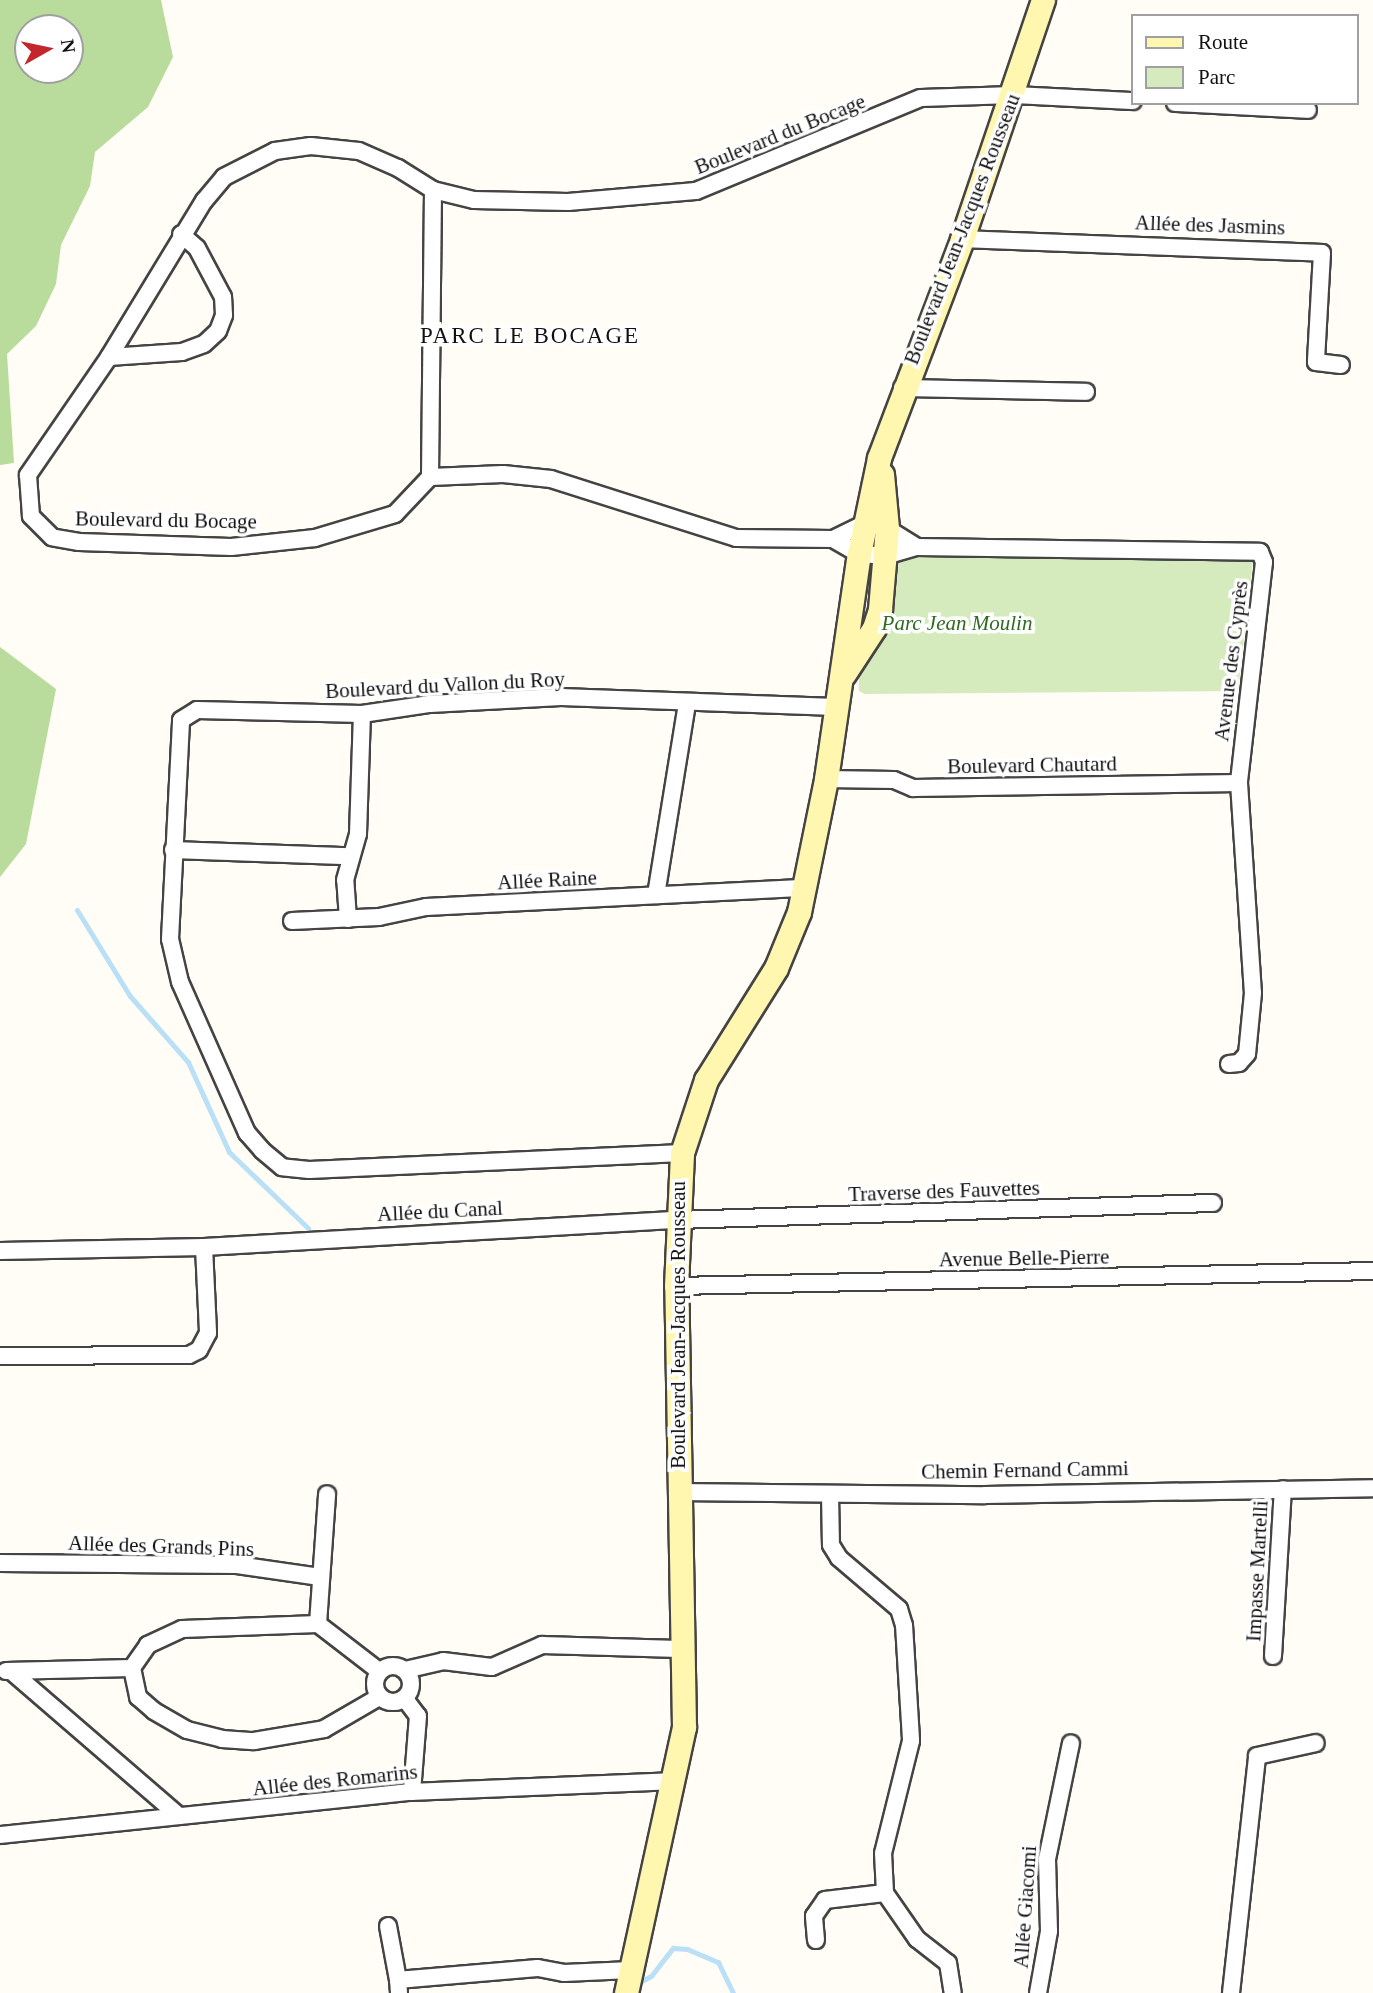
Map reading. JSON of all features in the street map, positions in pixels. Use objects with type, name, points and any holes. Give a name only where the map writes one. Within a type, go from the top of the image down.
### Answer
[{"type":"street","name":"Boulevard Jean-Jacques Rousseau","points":[[838,683],[874,628],[885,556],[876,525],[880,458],[902,388],[962,239],[1043,0]]},
{"type":"street","name":"Boulevard du Bocage","points":[[430,477],[395,514],[315,538],[231,547],[52,537],[31,516],[28,475],[109,357],[181,234],[224,177],[275,151],[311,146],[359,151],[433,190],[474,200],[568,202],[696,191],[921,98],[1013,95],[1132,101]]},
{"type":"street","points":[[1213,105],[1308,110]]},
{"type":"street","points":[[433,190],[430,477],[503,474],[551,479],[736,538],[833,539],[876,525],[916,547]]},
{"type":"street","points":[[109,357],[182,352],[204,344],[218,331],[225,314],[223,298],[197,247],[181,234]]},
{"type":"street","name":"Allée des Jasmins","points":[[962,239],[1321,253],[1316,362],[1341,365]]},
{"type":"street","points":[[902,388],[1086,392]]},
{"type":"street","name":"Boulevard Jean-Jacques Rousseau","points":[[626,1993],[675,1781],[684,1727],[679,1648],[676,1286],[682,1153],[706,1080],[776,968],[806,888],[826,779],[859,554],[876,525]]},
{"type":"street","points":[[833,539],[859,554]]},
{"type":"street","name":"Avenue des Cyprès","points":[[859,554],[885,556],[916,547],[1260,552],[1264,562],[1239,783],[1253,993],[1247,1054],[1239,1063],[1229,1064]]},
{"type":"street","name":"Boulevard du Vallon du Roy","points":[[682,1153],[320,1170],[282,1167],[247,1133],[180,982],[170,939],[181,720],[187,713],[362,714],[430,704],[561,697],[836,707]]},
{"type":"street","points":[[656,895],[687,703]]},
{"type":"street","points":[[348,919],[348,856],[358,834],[362,714]]},
{"type":"street","name":"Boulevard Chautard","points":[[826,779],[894,780],[913,788],[1239,783]]},
{"type":"street","points":[[173,850],[348,856]]},
{"type":"street","name":"Allée Raine","points":[[292,920],[348,919],[426,907],[806,888]]},
{"type":"street","name":"Traverse des Fauvettes","points":[[677,1220],[1213,1203]]},
{"type":"street","name":"Allée du Canal","points":[[0,1251],[204,1247],[677,1220]]},
{"type":"street","points":[[0,1356],[189,1355],[199,1350],[208,1333],[204,1247]]},
{"type":"street","name":"Avenue Belle-Pierre","points":[[676,1286],[1373,1271]]},
{"type":"street","name":"Chemin Fernand Cammi","points":[[677,1492],[830,1494],[1373,1488]]},
{"type":"street","name":"Impasse Martelli","points":[[1273,1656],[1283,1489]]},
{"type":"street","points":[[318,1624],[327,1494]]},
{"type":"street","points":[[830,1494],[835,1552],[899,1609],[904,1625],[911,1741],[883,1853],[885,1893],[917,1939],[948,1963],[953,1993]]},
{"type":"street","name":"Allée des Grands Pins","points":[[0,1563],[237,1565],[320,1577]]},
{"type":"street","points":[[379,1671],[318,1624],[182,1629],[148,1645],[132,1668],[138,1697],[154,1711],[187,1730],[222,1739],[254,1741],[324,1729],[379,1696]]},
{"type":"street","points":[[405,1670],[443,1661],[492,1667],[509,1663],[542,1645],[679,1648]]},
{"type":"street","points":[[379,1671],[397,1665],[405,1670],[411,1679],[405,1699]]},
{"type":"street","points":[[5,1671],[132,1668]]},
{"type":"street","points":[[5,1671],[179,1816]]},
{"type":"street","points":[[379,1671],[375,1689],[379,1696],[387,1702],[405,1699]]},
{"type":"street","points":[[405,1699],[418,1716],[412,1792]]},
{"type":"street","name":"Allée Giacomi","points":[[1038,1993],[1049,1931],[1047,1859],[1071,1743]]},
{"type":"street","points":[[1231,1993],[1257,1756],[1316,1743]]},
{"type":"street","name":"Allée des Romarins","points":[[0,1835],[412,1792],[675,1781]]},
{"type":"street","points":[[816,1940],[814,1916],[825,1900],[885,1893]]},
{"type":"street","points":[[388,1926],[398,1986],[538,1968],[564,1973],[631,1970]]},
{"type":"green space","points":[[0,0],[161,0],[173,57],[148,107],[95,152],[90,186],[61,245],[56,284],[36,326],[7,354],[14,463],[0,465]]},
{"type":"green space","name":"Parc Jean Moulin","points":[[914,554],[1253,559],[1238,691],[865,694],[859,691],[859,672],[888,620],[894,566],[897,558]]},
{"type":"green space","points":[[0,647],[56,689],[26,844],[0,877]]},
{"type":"waterway","points":[[77,910],[130,996],[188,1062],[229,1152],[308,1228]]},
{"type":"waterway","points":[[640,1982],[651,1976],[673,1948],[687,1949],[718,1962],[733,1993]]},
{"type":"district","name":"PARC LE BOCAGE","points":[[530,336]]}]
